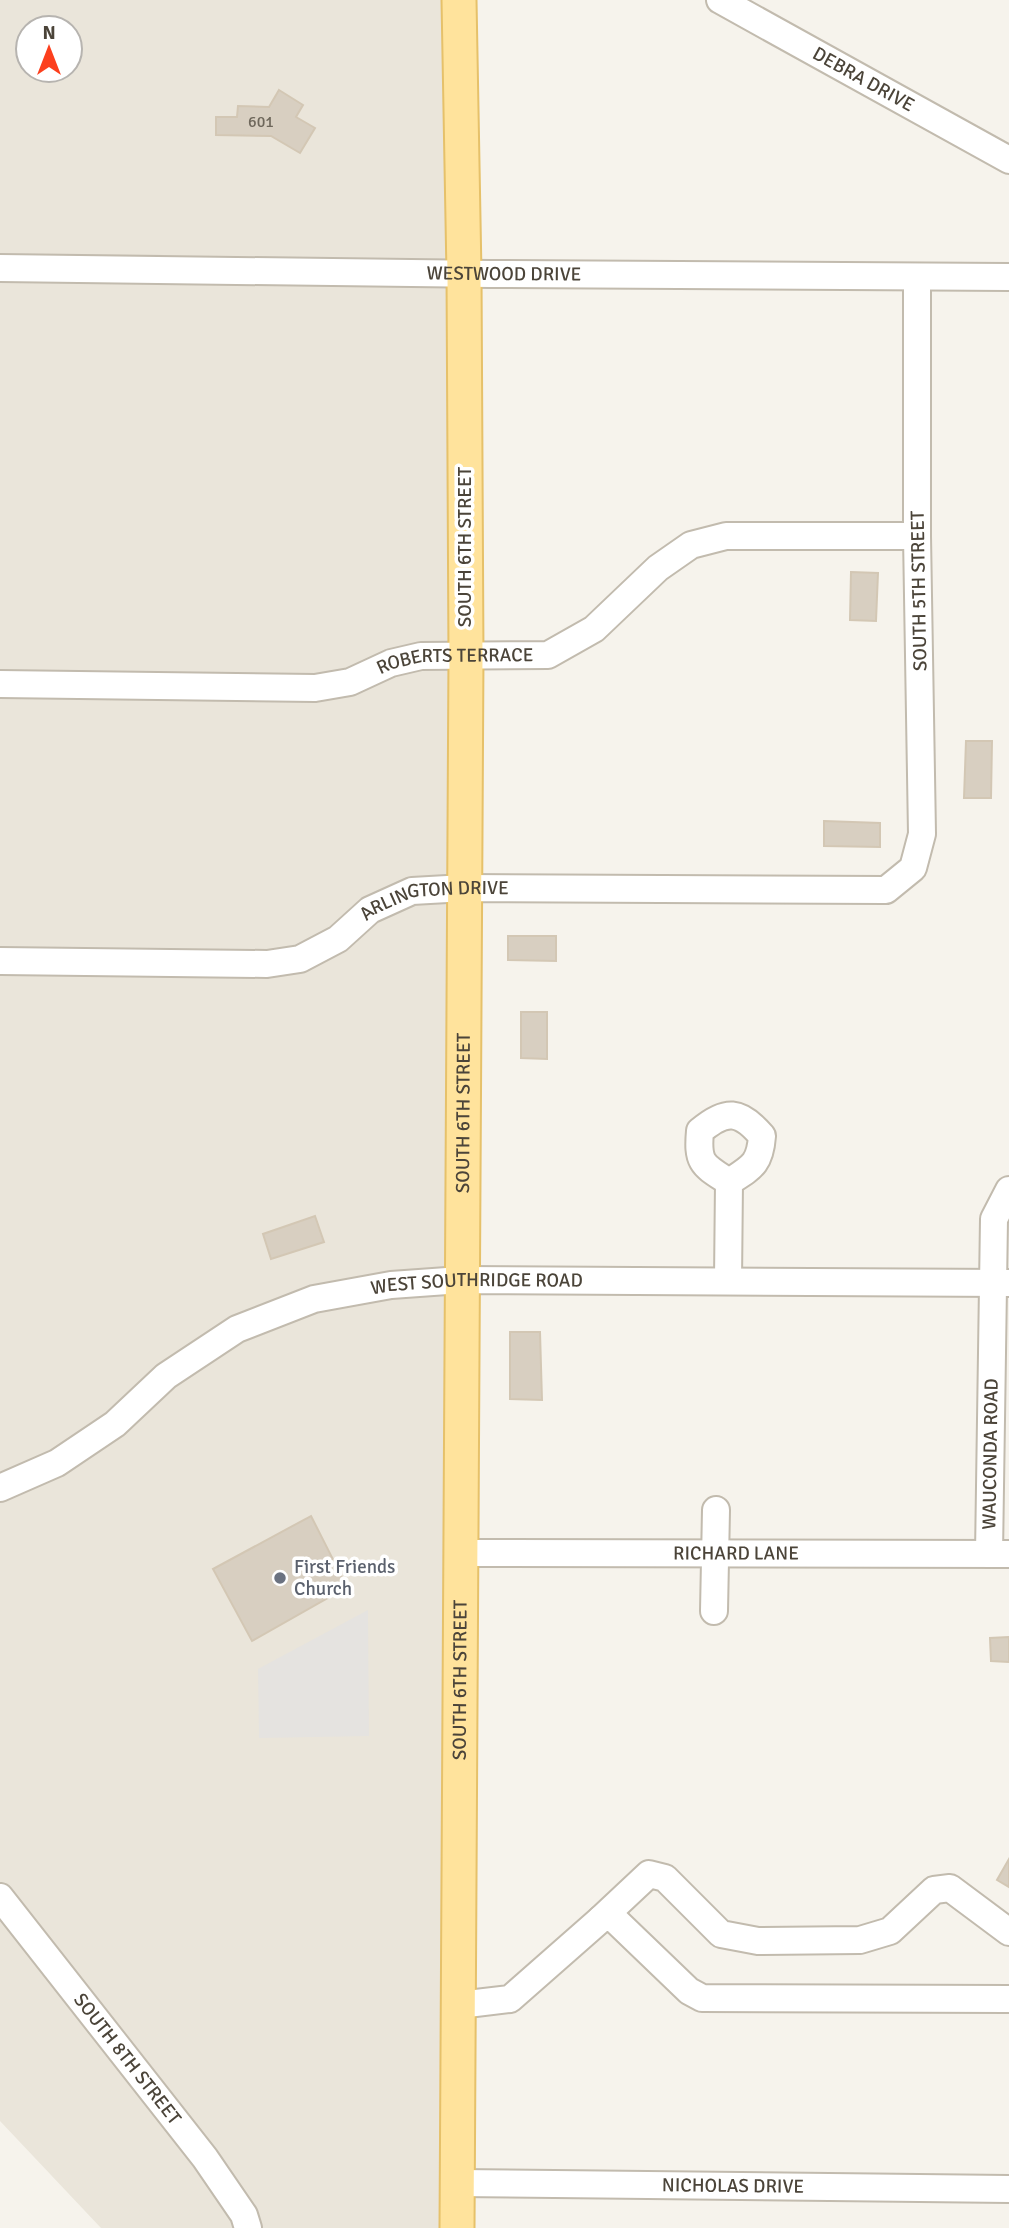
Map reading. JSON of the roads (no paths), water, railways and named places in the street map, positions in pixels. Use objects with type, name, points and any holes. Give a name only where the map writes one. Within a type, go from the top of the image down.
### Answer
[{"type":"main road","name":"SOUTH 6TH STREET","points":[[457,2228],[466,656],[459,0]]},
{"type":"street","name":"DEBRA DRIVE","points":[[720,0],[1009,160]]},
{"type":"street","name":"WESTWOOD DRIVE","points":[[0,268],[1009,277]]},
{"type":"street","name":"SOUTH 5TH STREET","points":[[886,890],[913,868],[922,834],[917,277]]},
{"type":"street","name":"ROBERTS TERRACE","points":[[0,684],[315,688],[350,682],[391,663],[421,656],[548,655],[594,629],[657,568],[691,545],[726,536],[918,536]]},
{"type":"street","name":"ARLINGTON DRIVE","points":[[0,961],[253,964],[300,959],[338,940],[370,910],[412,891],[465,888],[886,890]]},
{"type":"street","points":[[729,1181],[729,1281]]},
{"type":"street","name":"WAUCONDA ROAD","points":[[999,1554],[1001,1283],[994,1219],[1009,1190]]},
{"type":"street","name":"WEST SOUTHRIDGE ROAD","points":[[0,1488],[57,1463],[116,1424],[166,1376],[237,1329],[314,1299],[391,1285],[461,1280],[1001,1283]]},
{"type":"street","points":[[714,1611],[716,1510]]},
{"type":"street","name":"RICHARD LANE","points":[[461,1553],[999,1554]]},
{"type":"street","points":[[459,2005],[510,1999],[649,1874],[665,1878],[721,1934],[758,1941],[860,1940],[890,1931],[933,1890],[950,1888],[1009,1931]]},
{"type":"street","name":"SOUTH 8TH STREET","points":[[0,1897],[205,2158],[244,2215],[248,2228]]},
{"type":"street","points":[[601,1919],[612,1917],[689,1991],[702,1998],[1009,1999]]},
{"type":"street","name":"NICHOLAS DRIVE","points":[[458,2183],[1009,2189]]},
{"type":"place","name":"First Friends Church","points":[[280,1578]]}]
